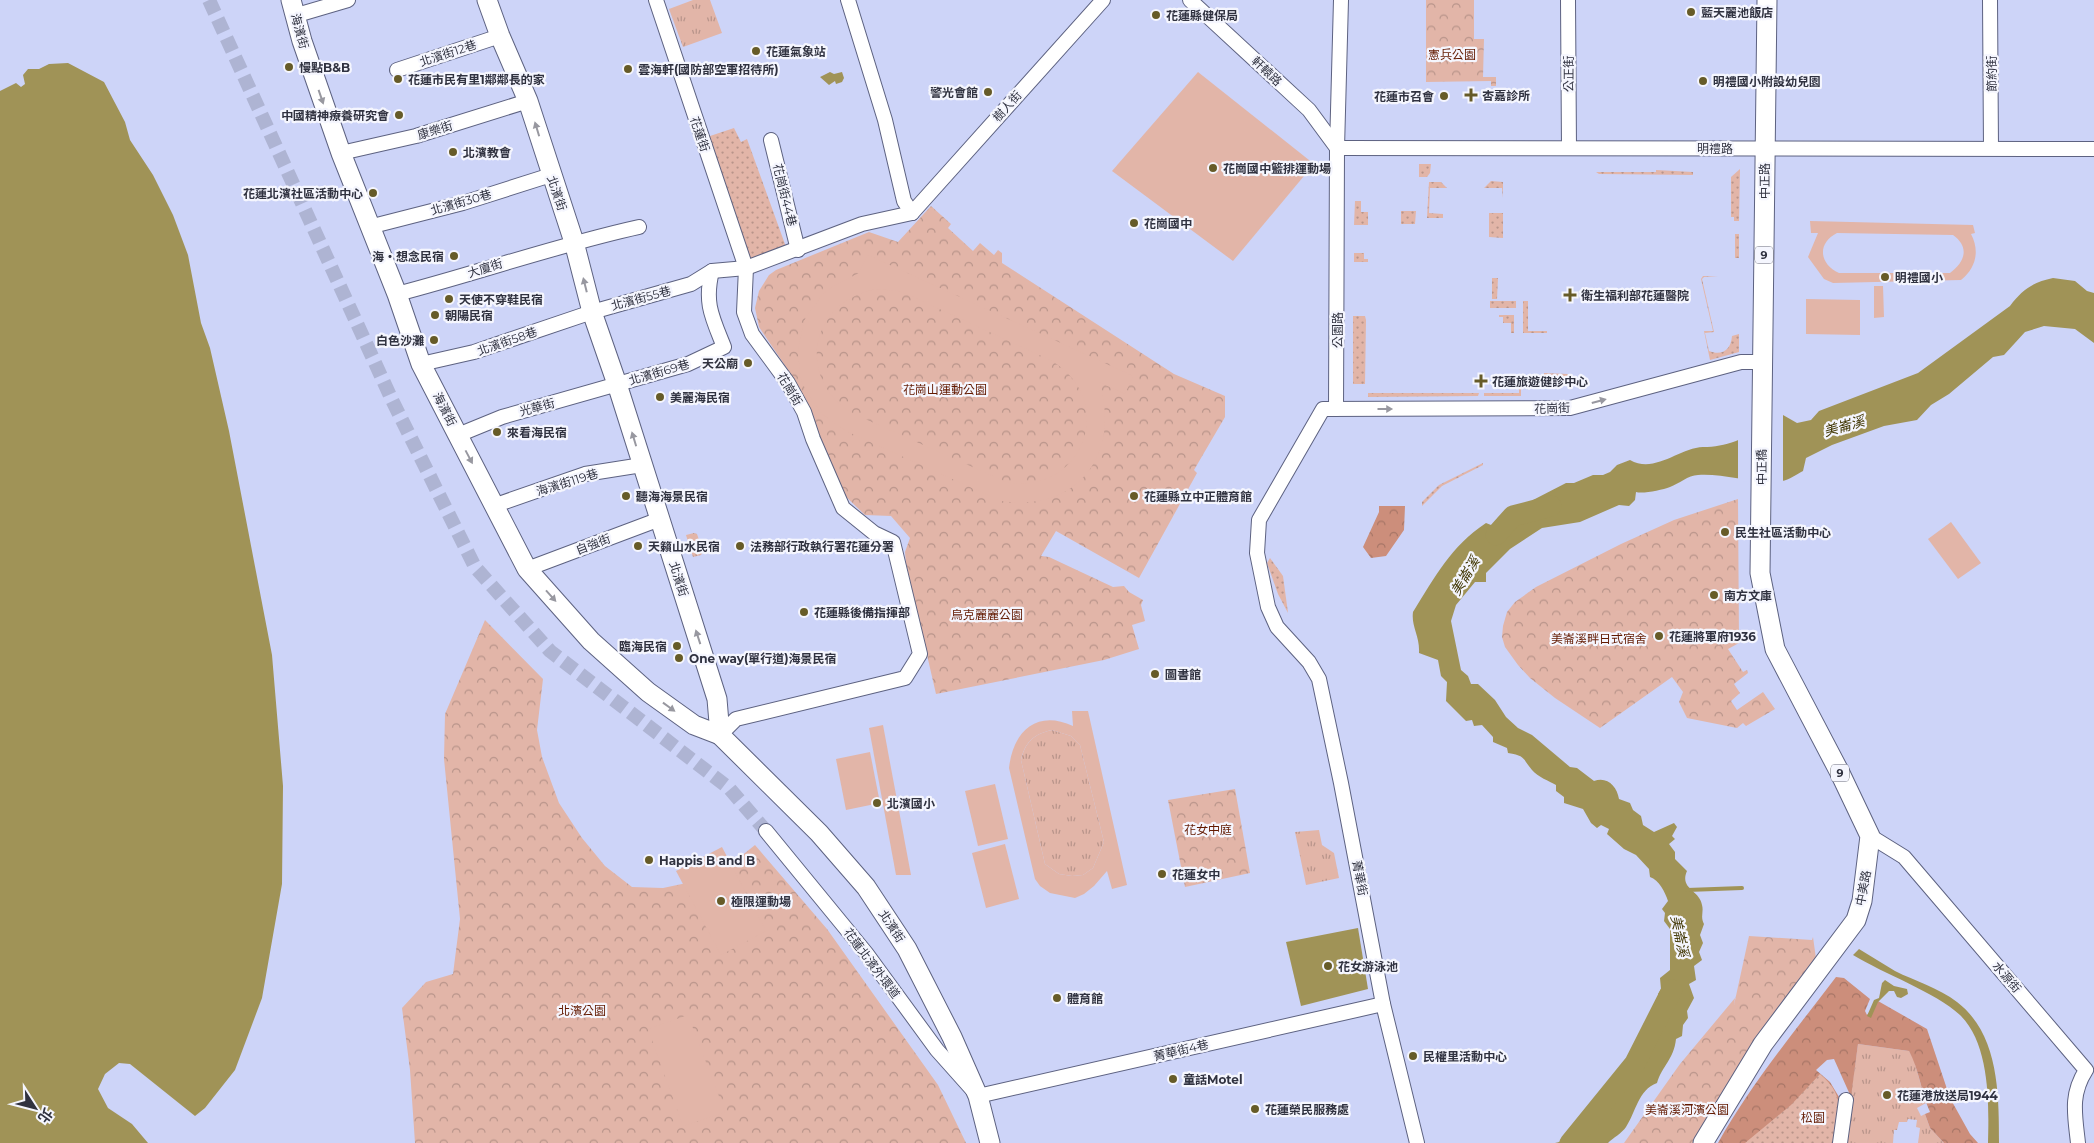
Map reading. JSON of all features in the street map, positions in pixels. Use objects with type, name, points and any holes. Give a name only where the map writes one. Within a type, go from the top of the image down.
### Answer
[{"type":"main road","name":"北濱街","points":[[487,0],[528,101],[574,242],[592,312],[617,384],[717,699],[720,735],[819,833],[866,887],[907,948],[952,1037],[978,1096],[990,1143]]},
{"type":"main road","name":"中正路","points":[[1762,362],[1763,148],[1767,0]]},
{"type":"main road","name":"海濱街","points":[[294,8],[302,41],[341,153],[397,294],[421,364],[527,569],[591,641],[648,692],[694,725],[720,735]]},
{"type":"main road","name":"中正橋","points":[[1762,362],[1760,573],[1774,649],[1836,765],[1870,836]]},
{"type":"main road","name":"中美路","points":[[1702,1143],[1763,1044],[1856,920],[1862,902],[1870,836]]},
{"type":"street","points":[[294,8],[348,0]]},
{"type":"street","name":"花蓮街","points":[[656,0],[746,268]]},
{"type":"street","points":[[712,271],[746,268],[798,250],[862,224],[912,213],[904,201],[885,120],[848,0]]},
{"type":"street","name":"樹人街","points":[[912,213],[1103,0]]},
{"type":"street","name":"軒轅路","points":[[1190,0],[1309,110],[1337,148]]},
{"type":"street","name":"公園路","points":[[1336,409],[1337,148],[1341,0]]},
{"type":"street","name":"公正街","points":[[1568,0],[1569,148]]},
{"type":"street","name":"節約街","points":[[1990,0],[1991,148]]},
{"type":"street","name":"北濱街12巷","points":[[397,70],[500,36]]},
{"type":"street","name":"康樂街","points":[[341,153],[416,136],[528,101]]},
{"type":"street","name":"花崗街44巷","points":[[771,140],[798,250]]},
{"type":"street","name":"明禮路","points":[[1337,148],[2094,149]]},
{"type":"street","name":"北濱街30巷","points":[[369,227],[463,203],[551,175]]},
{"type":"street","name":"大廈街","points":[[397,294],[574,242],[639,227]]},
{"type":"street","name":"花崗街","points":[[720,735],[736,719],[905,678],[920,654],[893,542],[874,533],[843,508],[813,439],[804,412],[788,383],[752,334],[744,312],[746,268]]},
{"type":"street","name":"北濱街55巷","points":[[592,312],[691,284],[712,271]]},
{"type":"street","name":"北濱街69巷","points":[[617,384],[700,360],[724,347],[711,316],[708,300],[707,291],[712,271]]},
{"type":"street","name":"北濱街58巷","points":[[421,364],[474,352],[592,312]]},
{"type":"street","name":"花崗街","points":[[1336,409],[1570,408],[1741,362],[1762,362]]},
{"type":"street","name":"光華街","points":[[458,435],[502,417],[617,384]]},
{"type":"street","name":"菁華街","points":[[1336,409],[1323,409],[1259,520],[1257,553],[1268,607],[1277,626],[1309,662],[1319,679],[1383,1004],[1417,1143]]},
{"type":"street","name":"海濱街119巷","points":[[493,506],[585,474],[642,465]]},
{"type":"street","name":"自強街","points":[[527,569],[660,519]]},
{"type":"street","name":"花蓮北濱外環道","points":[[766,831],[866,953],[937,1050],[978,1096]]},
{"type":"street","name":"水源街","points":[[1870,836],[1904,857],[2090,1072],[2076,1085],[2075,1116],[2078,1143]]},
{"type":"street","name":"菁華街4巷","points":[[978,1096],[1383,1004]]},
{"type":"street","points":[[1840,1143],[1846,1100]]},
{"type":"green space","points":[[693,0],[710,0],[722,33],[683,47],[669,9]]},
{"type":"green space","name":"憲兵公園","points":[[1426,0],[1474,0],[1474,39],[1484,39],[1483,77],[1496,77],[1496,86],[1491,86],[1491,81],[1426,82]]},
{"type":"green space","name":"花崗國中籃排運動場","points":[[1198,72],[1314,164],[1233,261],[1112,171]]},
{"type":"green space","points":[[734,128],[741,142],[747,139],[786,247],[750,261],[707,137]]},
{"type":"green space","points":[[1419,164],[1431,164],[1430,173],[1427,177],[1419,177]]},
{"type":"green space","points":[[1740,169],[1739,221],[1734,221],[1734,217],[1731,217],[1731,177]]},
{"type":"green space","points":[[1656,170],[1693,172],[1693,175],[1599,174],[1596,172],[1656,172]]},
{"type":"green space","points":[[1491,181],[1503,182],[1503,198],[1502,188],[1484,188]]},
{"type":"green space","points":[[1429,182],[1441,182],[1447,188],[1430,188],[1429,213],[1443,214],[1443,218],[1427,218]]},
{"type":"green space","points":[[1355,201],[1361,201],[1361,212],[1368,212],[1368,225],[1354,225]]},
{"type":"green space","name":"花崗山運動公園","points":[[931,206],[951,224],[948,228],[973,251],[980,243],[994,255],[998,250],[1002,253],[1002,263],[1174,374],[1225,396],[1225,417],[1194,470],[1197,473],[1139,578],[1056,531],[1041,556],[1049,557],[1113,587],[1124,586],[1129,592],[1143,600],[1141,605],[1145,621],[1132,625],[1139,649],[1104,660],[936,694],[906,564],[905,552],[910,538],[891,516],[865,515],[841,492],[792,376],[759,327],[755,308],[759,291],[769,275],[776,270],[869,232],[898,242]]},
{"type":"green space","points":[[1401,211],[1416,211],[1415,224],[1401,224]]},
{"type":"green space","points":[[1489,213],[1503,213],[1503,238],[1489,237]]},
{"type":"green space","points":[[1810,221],[1973,225],[1975,233],[1971,234],[1976,253],[1973,265],[1961,280],[1833,283],[1824,279],[1808,257],[1818,233],[1811,233]],"holes":[[[1837,233],[1953,235],[1962,244],[1964,254],[1959,264],[1950,273],[1839,273],[1827,264],[1823,253],[1826,242]]]},
{"type":"green space","points":[[1735,234],[1739,234],[1739,258],[1735,258]]},
{"type":"green space","points":[[1354,253],[1364,253],[1364,259],[1368,259],[1368,262],[1354,262]]},
{"type":"green space","points":[[868,255],[1133,376],[1125,394],[1099,382],[1105,408],[1104,433],[1098,454],[1087,473],[1071,488],[1052,498],[1028,502],[1001,501],[846,431],[822,414],[806,391],[800,377],[798,348],[805,319],[822,295],[833,286],[859,273]],"holes":[[[876,289],[898,291],[1050,360],[1071,377],[1083,397],[1087,419],[1083,441],[1072,460],[1055,474],[1033,482],[1006,482],[854,414],[835,399],[823,382],[817,363],[818,344],[824,325],[836,309],[853,297]]]},
{"type":"green space","points":[[1703,276],[1718,276],[1704,277],[1702,279],[1714,332],[1705,333],[1709,351],[1718,353],[1725,351],[1730,345],[1732,336],[1739,334],[1739,352],[1710,360],[1704,331],[1713,331],[1701,279]]},
{"type":"green space","points":[[1492,278],[1498,278],[1497,299],[1492,299]]},
{"type":"green space","points":[[1874,286],[1883,286],[1884,317],[1874,318]]},
{"type":"green space","points":[[1806,299],[1860,300],[1860,335],[1806,334]]},
{"type":"green space","points":[[1490,301],[1516,301],[1516,308],[1490,308]]},
{"type":"green space","points":[[1523,301],[1528,301],[1528,331],[1547,331],[1547,333],[1523,333]]},
{"type":"green space","points":[[1499,315],[1514,315],[1514,333],[1511,333],[1511,323],[1503,323],[1503,317],[1499,317]]},
{"type":"green space","points":[[1353,316],[1365,316],[1366,320],[1365,384],[1353,384]]},
{"type":"green space","points":[[1544,373],[1568,374],[1569,385],[1562,385],[1561,376],[1544,375]]},
{"type":"green space","points":[[1519,375],[1521,375],[1521,396],[1484,396],[1484,393],[1519,393]]},
{"type":"green space","points":[[1368,393],[1479,393],[1478,396],[1368,397]]},
{"type":"green space","points":[[1483,463],[1483,465],[1442,486],[1422,506],[1422,502],[1439,485]]},
{"type":"green space","name":"美崙溪畔日式宿舍","points":[[1738,499],[1739,643],[1728,649],[1743,672],[1747,670],[1748,673],[1734,684],[1740,693],[1731,701],[1737,710],[1763,692],[1775,709],[1746,726],[1743,723],[1737,728],[1687,718],[1679,702],[1683,692],[1672,677],[1600,728],[1555,698],[1530,678],[1505,647],[1502,637],[1507,612],[1515,602],[1536,587],[1621,544],[1674,520]]},
{"type":"green space","points":[[1379,506],[1405,506],[1404,530],[1386,556],[1371,558],[1363,547],[1379,512]]},
{"type":"green space","points":[[1951,522],[1981,563],[1958,579],[1928,539]]},
{"type":"green space","points":[[697,534],[703,552],[701,555],[693,557],[686,535]]},
{"type":"green space","points":[[1270,558],[1283,576],[1288,613],[1278,594],[1267,563]]},
{"type":"green space","name":"北濱公園","points":[[485,620],[543,679],[537,730],[542,757],[559,803],[582,838],[605,866],[632,887],[663,888],[715,877],[755,845],[827,929],[938,1085],[966,1143],[415,1143],[410,1070],[402,1008],[426,982],[453,974],[460,919],[444,759],[445,714]]},
{"type":"green space","points":[[1072,711],[1088,711],[1127,885],[1112,889],[1107,871],[1094,886],[1075,898],[1050,893],[1040,886],[1035,879],[1009,768],[1011,755],[1016,743],[1029,727],[1038,722],[1048,720],[1060,721],[1073,726]],"holes":[[[1052,730],[1071,736],[1080,745],[1104,842],[1093,868],[1083,875],[1072,876],[1059,874],[1045,864],[1021,760],[1025,748],[1031,740],[1040,734]]]},
{"type":"green space","points":[[883,725],[911,875],[896,875],[869,728]]},
{"type":"green space","points":[[1052,730],[1071,736],[1080,745],[1104,842],[1093,868],[1083,875],[1059,874],[1045,864],[1021,760],[1025,748],[1031,740],[1040,734]]},
{"type":"green space","points":[[870,752],[880,803],[846,810],[836,759]]},
{"type":"green space","points":[[995,784],[1008,839],[978,846],[965,791]]},
{"type":"green space","name":"花女中庭","points":[[1235,789],[1250,873],[1185,887],[1168,800]]},
{"type":"green space","points":[[1319,830],[1322,845],[1334,853],[1339,878],[1306,885],[1295,832]]},
{"type":"green space","points":[[1005,844],[1019,899],[986,908],[972,853]]},
{"type":"green space","name":"極限運動場","points":[[722,847],[766,931],[721,955],[676,871]]},
{"type":"green space","name":"美崙溪河濱公園","points":[[1749,936],[1812,940],[1813,937],[1818,973],[1703,1143],[1624,1143],[1680,1064],[1735,998],[1734,1005]]},
{"type":"green space","points":[[1836,977],[1844,978],[1870,999],[1865,1011],[1867,1015],[1878,1001],[1927,1029],[1948,1092],[1931,1099],[1933,1104],[1950,1098],[1970,1134],[1978,1143],[1944,1143],[1930,1128],[1925,1114],[1930,1112],[1909,1051],[1858,1044],[1851,1097],[1834,1059],[1827,1060],[1816,1070],[1830,1082],[1839,1097],[1835,1143],[1718,1143],[1759,1079]]},
{"type":"green space","points":[[688,1015],[725,1112],[683,1126],[648,1029]]},
{"type":"green space","name":"花蓮港放送局1944","points":[[1858,1044],[1909,1051],[1914,1060],[1926,1103],[1917,1108],[1921,1116],[1925,1114],[1930,1128],[1944,1143],[1918,1143],[1920,1128],[1916,1127],[1917,1120],[1908,1119],[1907,1122],[1899,1122],[1897,1130],[1894,1130],[1893,1143],[1844,1143]]},
{"type":"green space","name":"松園","points":[[1820,1074],[1834,1090],[1839,1105],[1835,1143],[1745,1143],[1791,1105]]},
{"type":"water","points":[[68,63],[104,82],[125,122],[130,140],[153,175],[173,215],[188,255],[201,323],[210,348],[229,431],[272,655],[283,786],[282,884],[262,998],[235,1070],[205,1108],[195,1116],[130,1064],[119,1063],[105,1074],[98,1089],[108,1108],[132,1124],[148,1143],[0,1143],[0,91],[16,83],[21,87],[25,84],[23,75],[28,69],[39,69],[49,64]]},
{"type":"water","points":[[830,72],[834,74],[842,72],[844,78],[842,82],[836,84],[835,81],[829,85],[820,77]]},
{"type":"water","points":[[2053,278],[2075,281],[2087,291],[2094,293],[2094,343],[2075,329],[2044,326],[2025,332],[2004,355],[1993,357],[1949,394],[1931,405],[1917,420],[1884,426],[1832,445],[1806,458],[1803,471],[1787,479],[1772,482],[1694,475],[1667,488],[1648,492],[1636,492],[1635,500],[1629,506],[1619,505],[1580,522],[1542,528],[1510,549],[1486,573],[1486,582],[1475,582],[1456,605],[1451,621],[1461,670],[1468,676],[1471,684],[1478,684],[1495,700],[1506,717],[1518,728],[1532,735],[1570,767],[1577,768],[1594,781],[1603,780],[1611,783],[1619,799],[1630,803],[1633,810],[1641,816],[1643,825],[1654,832],[1674,823],[1677,827],[1672,836],[1675,839],[1669,844],[1675,852],[1675,859],[1687,871],[1686,882],[1698,896],[1702,907],[1704,924],[1700,935],[1703,943],[1699,952],[1702,960],[1694,966],[1696,980],[1689,984],[1694,998],[1687,1011],[1688,1018],[1683,1025],[1682,1036],[1676,1039],[1673,1052],[1657,1083],[1641,1096],[1626,1127],[1608,1143],[1555,1143],[1563,1140],[1571,1128],[1589,1114],[1598,1116],[1604,1110],[1605,1105],[1611,1101],[1615,1086],[1621,1079],[1626,1080],[1633,1075],[1639,1052],[1645,1050],[1658,1019],[1659,1007],[1662,1003],[1658,994],[1661,989],[1660,978],[1670,970],[1670,929],[1664,921],[1665,913],[1662,909],[1668,901],[1659,884],[1650,877],[1649,869],[1636,855],[1624,849],[1607,834],[1609,829],[1601,825],[1597,828],[1591,823],[1583,809],[1564,803],[1564,797],[1556,791],[1556,785],[1540,777],[1521,757],[1508,753],[1507,748],[1493,742],[1493,737],[1482,725],[1474,726],[1472,720],[1466,721],[1446,701],[1447,682],[1441,676],[1438,660],[1419,653],[1413,612],[1453,552],[1486,523],[1496,527],[1498,517],[1508,514],[1522,517],[1533,500],[1566,483],[1574,483],[1593,475],[1603,475],[1610,472],[1617,465],[1630,460],[1639,464],[1649,464],[1694,448],[1716,446],[1736,441],[1783,415],[1797,423],[1811,420],[1819,411],[1918,373],[2010,306],[2028,288]]},
{"type":"water","name":"花女游泳池","points":[[1358,928],[1368,989],[1301,1006],[1286,942]]},
{"type":"water","points":[[1859,949],[1895,971],[1950,997],[1971,1015],[1989,1048],[1994,1066],[1997,1085],[1999,1143],[1988,1143],[1986,1075],[1977,1042],[1970,1027],[1960,1015],[1937,999],[1853,955]]},
{"type":"water","points":[[1885,980],[1894,986],[1907,989],[1908,994],[1901,998],[1897,997],[1894,991],[1889,991],[1878,1002],[1871,1018],[1867,1016],[1874,1000],[1879,998],[1882,983]]},
{"type":"pier","points":[[1783,412],[1783,483],[1738,481],[1738,437]]},
{"type":"waterway","name":"美崙溪","points":[[1496,535],[1513,516],[1551,506]]},
{"type":"waterway","points":[[1687,890],[1742,888]]},
{"type":"waterway","name":"美崙溪","points":[[1570,1143],[1635,1063],[1672,990]]},
{"type":"tunnel","points":[[209,0],[392,400],[475,567],[550,651],[729,788],[766,831]]},
{"type":"place","name":"藍天麗池飯店","points":[[1691,12]]},
{"type":"place","name":"花蓮縣健保局","points":[[1156,15]]},
{"type":"place","name":"花蓮氣象站","points":[[756,51]]},
{"type":"place","name":"慢點B&B","points":[[289,67]]},
{"type":"place","name":"雲海軒(國防部空軍招待所)","points":[[628,69]]},
{"type":"place","name":"花蓮市民有里1鄰鄰長的家","points":[[398,79]]},
{"type":"place","name":"明禮國小附設幼兒園","points":[[1703,81]]},
{"type":"place","name":"警光會館","points":[[988,92]]},
{"type":"place","name":"杏嘉診所","points":[[1471,95]]},
{"type":"place","name":"花蓮市召會","points":[[1444,96]]},
{"type":"place","name":"中國精神療養研究會","points":[[399,115]]},
{"type":"place","name":"北濱教會","points":[[453,152]]},
{"type":"place","name":"花崗國中籃排運動場","points":[[1213,168]]},
{"type":"place","name":"花蓮北濱社區活動中心","points":[[373,193]]},
{"type":"place","name":"花崗國中","points":[[1134,223]]},
{"type":"place","name":"海‧想念民宿","points":[[454,256]]},
{"type":"place","name":"明禮國小","points":[[1885,277]]},
{"type":"place","name":"衛生福利部花蓮醫院","points":[[1570,295]]},
{"type":"place","name":"天使不穿鞋民宿","points":[[449,299]]},
{"type":"place","name":"朝陽民宿","points":[[435,315]]},
{"type":"place","name":"白色沙灘","points":[[434,340]]},
{"type":"place","name":"天公廟","points":[[748,363]]},
{"type":"place","name":"花蓮旅遊健診中心","points":[[1481,381]]},
{"type":"place","name":"美麗海民宿","points":[[660,397]]},
{"type":"place","name":"來看海民宿","points":[[497,432]]},
{"type":"place","name":"聽海海景民宿","points":[[626,496]]},
{"type":"place","name":"花蓮縣立中正體育館","points":[[1134,496]]},
{"type":"place","name":"民生社區活動中心","points":[[1725,532]]},
{"type":"place","name":"天籟山水民宿","points":[[638,546]]},
{"type":"place","name":"法務部行政執行署花蓮分署","points":[[740,546]]},
{"type":"place","name":"南方文庫","points":[[1714,595]]},
{"type":"place","name":"花蓮縣後備指揮部","points":[[804,612]]},
{"type":"place","name":"花蓮將軍府1936","points":[[1659,636]]},
{"type":"place","name":"臨海民宿","points":[[677,646]]},
{"type":"place","name":"One way(單行道)海景民宿","points":[[679,658]]},
{"type":"place","name":"圖書館","points":[[1155,674]]},
{"type":"place","name":"北濱國小","points":[[877,803]]},
{"type":"place","name":"Happis B and B","points":[[649,860]]},
{"type":"place","name":"花蓮女中","points":[[1162,874]]},
{"type":"place","name":"極限運動場","points":[[721,901]]},
{"type":"place","name":"花女游泳池","points":[[1328,966]]},
{"type":"place","name":"體育館","points":[[1057,998]]},
{"type":"place","name":"民權里活動中心","points":[[1413,1056]]},
{"type":"place","name":"童話Motel","points":[[1173,1079]]},
{"type":"place","name":"花蓮港放送局1944","points":[[1887,1095]]},
{"type":"place","name":"花蓮榮民服務處","points":[[1255,1109]]},
{"type":"park label","name":"烏克麗麗公園","points":[[987,614]]}]
